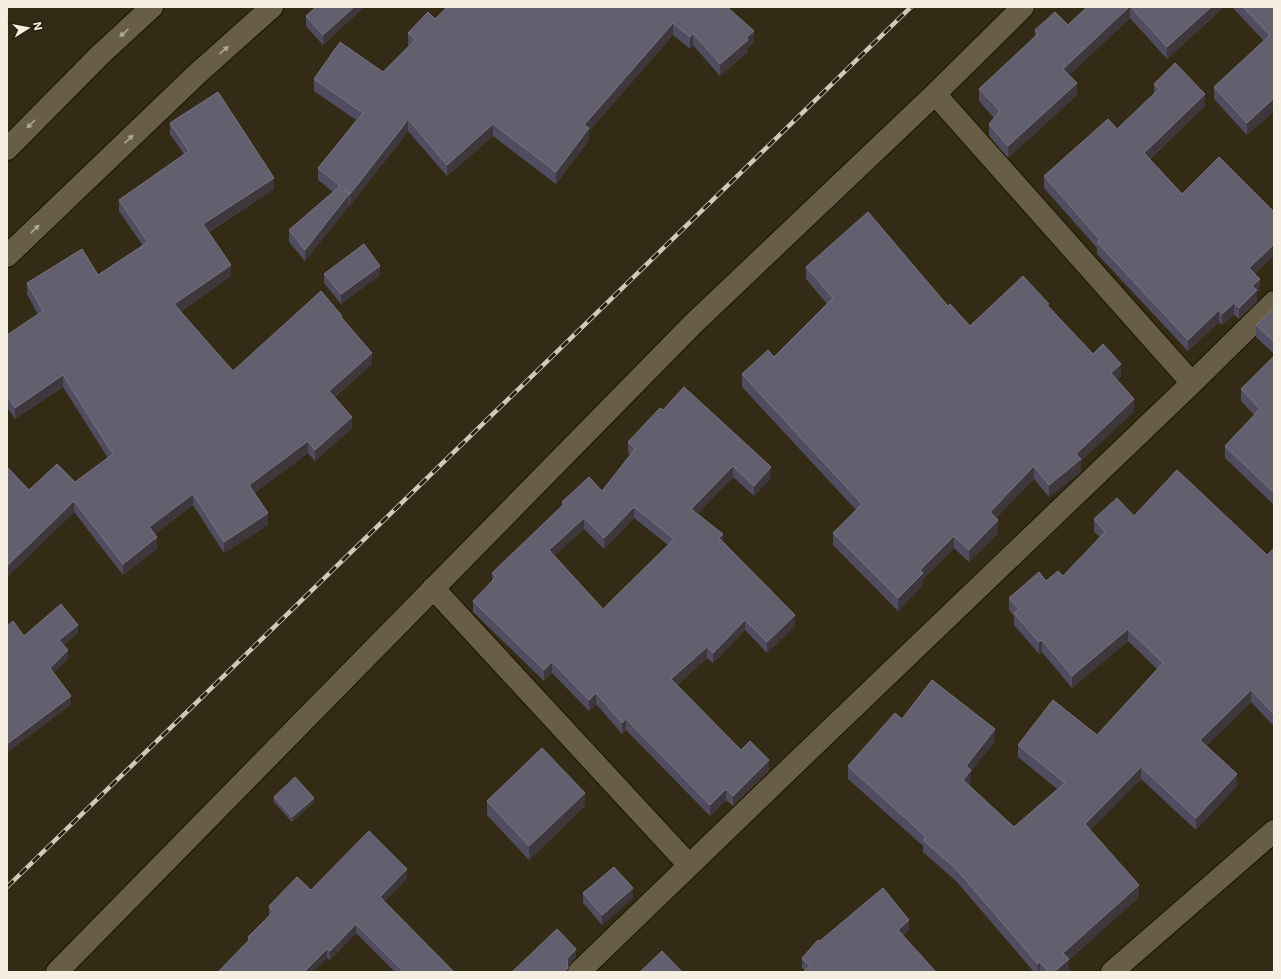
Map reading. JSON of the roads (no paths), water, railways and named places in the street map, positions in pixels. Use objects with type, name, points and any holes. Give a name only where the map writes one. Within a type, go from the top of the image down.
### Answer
[{"type":"street","points":[[7,149],[100,55],[152,7]]},
{"type":"street","points":[[7,256],[197,74],[272,7]]},
{"type":"street","points":[[57,972],[692,324],[935,94],[1022,7]]},
{"type":"street","points":[[935,94],[1192,383]]},
{"type":"street","points":[[579,972],[1192,383],[1274,302]]},
{"type":"street","points":[[433,588],[689,865]]},
{"type":"street","points":[[1112,972],[1274,831]]},
{"type":"railway","points":[[7,887],[911,7]]}]
